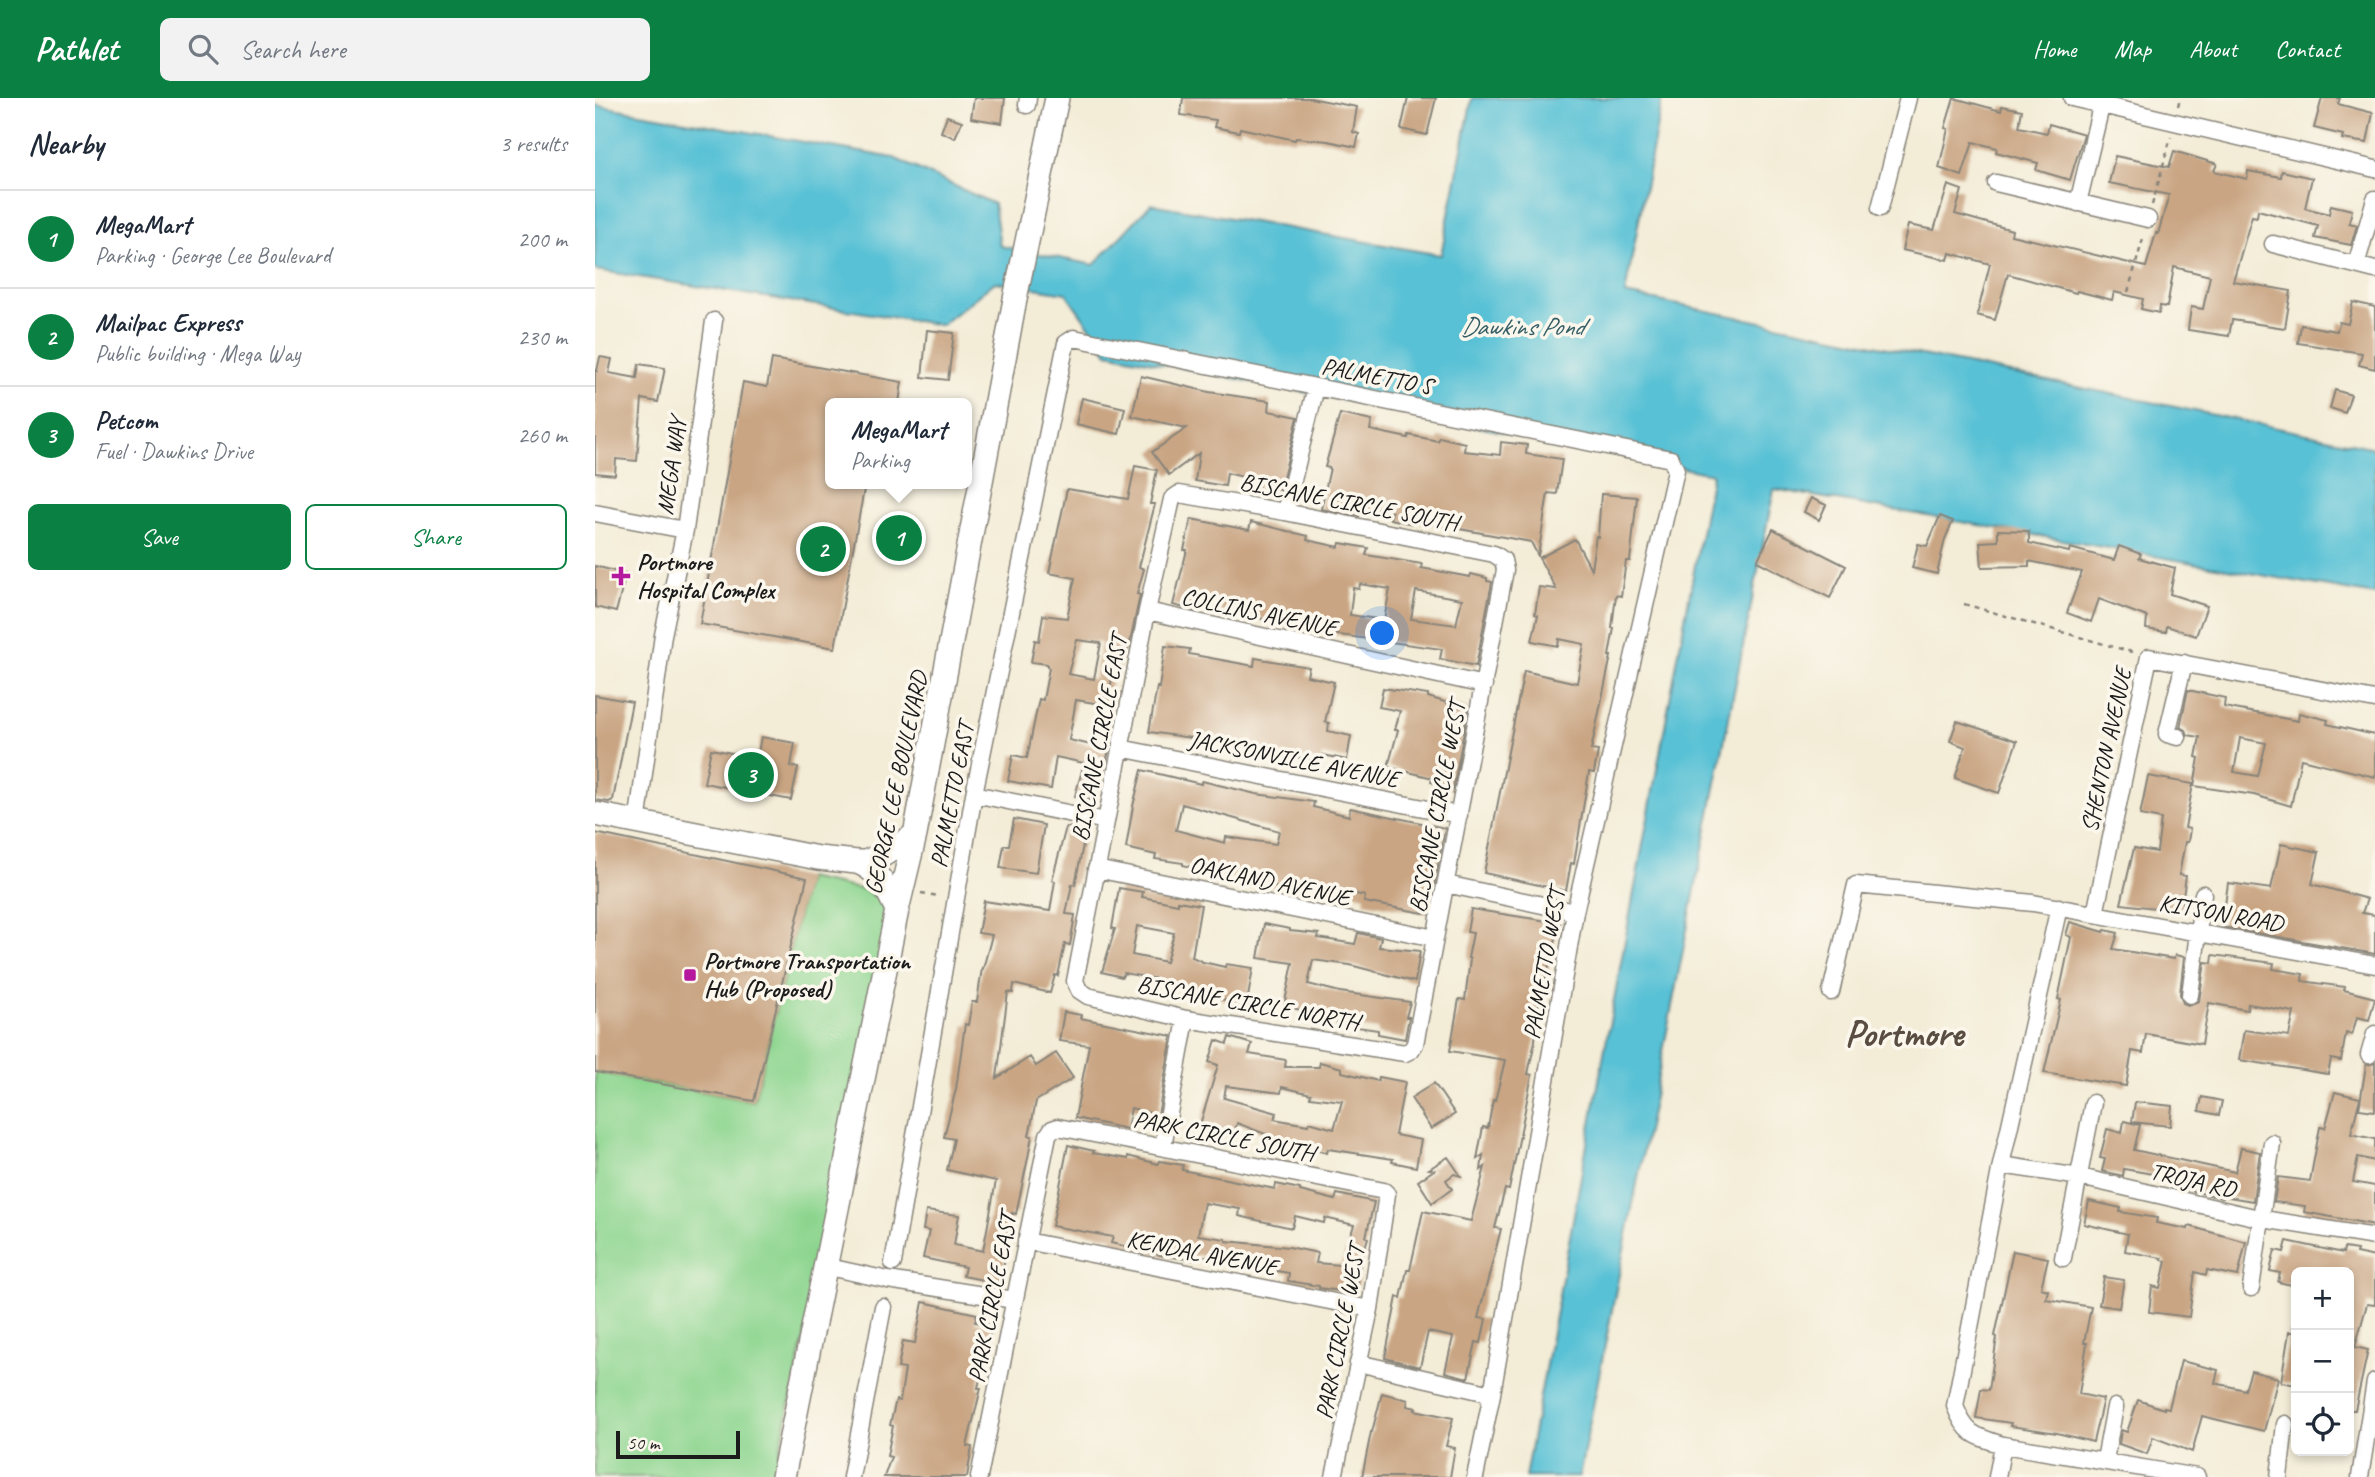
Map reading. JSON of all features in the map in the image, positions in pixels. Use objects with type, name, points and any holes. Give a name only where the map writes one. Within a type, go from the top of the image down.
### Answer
[{"type":"main road","name":"GEORGE LEE BOULEVARD","points":[[783,1477],[824,1266],[915,835],[1016,294],[1056,98]]},
{"type":"main road","points":[[595,814],[818,858],[857,862],[883,855],[915,835]]},
{"type":"main road","points":[[857,862],[865,865],[881,879],[900,900]]},
{"type":"street","points":[[1880,208],[1908,98]]},
{"type":"street","points":[[2071,98],[2102,102],[2174,122],[2375,169]]},
{"type":"street","points":[[2078,204],[2102,102]]},
{"type":"street","points":[[1996,183],[2148,219]]},
{"type":"street","points":[[2356,265],[2375,199]]},
{"type":"street","points":[[2273,244],[2375,270]]},
{"type":"street","name":"MEGA WAY","points":[[637,824],[663,635],[685,530],[714,321]]},
{"type":"street","name":"PALMETTO S","points":[[1069,340],[1074,338],[1671,459],[1674,463]]},
{"type":"street","name":"PALMETTO EAST","points":[[893,1263],[974,794],[1066,344],[1069,340]]},
{"type":"street","points":[[1285,512],[1316,387]]},
{"type":"street","name":"PALMETTO WEST","points":[[1475,1477],[1492,1394],[1575,912],[1676,470],[1674,463]]},
{"type":"street","name":"BISCANE CIRCLE SOUTH","points":[[1175,496],[1179,494],[1285,512],[1494,554],[1503,560],[1505,570]]},
{"type":"street","name":"BISCANE CIRCLE EAST","points":[[1079,990],[1075,981],[1096,869],[1147,611],[1172,499],[1175,496]]},
{"type":"street","points":[[595,513],[685,530]]},
{"type":"street","name":"BISCANE CIRCLE WEST","points":[[1411,1050],[1415,1044],[1505,570]]},
{"type":"street","name":"COLLINS AVENUE","points":[[1147,611],[1484,685]]},
{"type":"street","name":"SHENTON AVENUE","points":[[2095,914],[2149,656],[2375,700]]},
{"type":"street","points":[[2178,737],[2167,734],[2184,663]]},
{"type":"street","name":"JACKSONVILLE AVENUE","points":[[1120,748],[1459,815]]},
{"type":"street","points":[[974,794],[1106,821]]},
{"type":"street","name":"OAKLAND AVENUE","points":[[1096,869],[1435,938]]},
{"type":"street","points":[[1445,884],[1575,912]]},
{"type":"street","name":"KITSON ROAD","points":[[1831,992],[1856,885],[2033,902],[2375,965]]},
{"type":"street","points":[[2190,995],[2203,894]]},
{"type":"street","points":[[2059,907],[2001,1165],[1955,1406],[1962,1425],[1978,1437],[2003,1445],[2197,1477]]},
{"type":"street","name":"BISCANE CIRCLE NORTH","points":[[1079,990],[1089,996],[1186,1019],[1405,1053],[1411,1050]]},
{"type":"street","points":[[1163,1146],[1186,1019]]},
{"type":"street","points":[[2369,1055],[2375,1034]]},
{"type":"street","points":[[2063,1258],[2092,1103]]},
{"type":"street","name":"PARK CIRCLE SOUTH","points":[[1052,1129],[1058,1126],[1163,1146],[1384,1191],[1387,1194]]},
{"type":"street","name":"PARK CIRCLE EAST","points":[[979,1477],[1048,1135],[1052,1129]]},
{"type":"street","points":[[2251,1288],[2272,1143]]},
{"type":"street","name":"TROJA RD","points":[[2001,1165],[2080,1177],[2263,1219],[2375,1237]]},
{"type":"street","name":"PARK CIRCLE WEST","points":[[1334,1477],[1370,1309],[1387,1194]]},
{"type":"street","name":"KENDAL AVENUE","points":[[1026,1241],[1370,1309]]},
{"type":"street","points":[[824,1266],[888,1280],[1014,1300]]},
{"type":"street","points":[[851,1477],[883,1307]]},
{"type":"street","points":[[1358,1363],[1492,1394]]},
{"type":"street","points":[[2360,1477],[2375,1382]]},
{"type":"street","points":[[2105,1461],[2115,1407]]},
{"type":"street","points":[[2279,1477],[2285,1424]]},
{"type":"street","points":[[1997,1477],[2003,1445]]},
{"type":"path","points":[[2128,292],[2180,98]]},
{"type":"path","points":[[1964,604],[2149,656]]},
{"type":"path","points":[[900,900],[955,900]]},
{"type":"green space","points":[[807,878],[864,890],[897,910],[774,1477],[595,1477],[595,1072],[754,1101]]},
{"type":"water","name":"Dawkins Pond","points":[[1472,98],[1662,98],[1625,294],[2375,448],[2375,595],[1774,489],[1579,1477],[1525,1477],[1712,474],[1108,353],[1066,293],[995,282],[941,325],[595,270],[595,105],[894,158],[994,204],[1000,246],[1094,265],[1151,204],[1441,255]]},
{"type":"building","points":[[974,98],[1005,98],[1002,123],[971,118]]},
{"type":"building","points":[[1183,98],[1310,98],[1357,107],[1353,132],[1359,134],[1356,147],[1328,141],[1295,140],[1240,128],[1239,132],[1214,127],[1216,120],[1181,115]]},
{"type":"building","points":[[1408,98],[1436,98],[1427,135],[1401,129]]},
{"type":"building","points":[[1954,98],[2001,111],[2002,106],[2022,110],[2019,127],[2047,133],[2049,124],[2084,134],[2070,180],[2036,170],[2038,163],[1996,152],[1997,148],[1973,142],[1962,176],[1939,168],[1948,129],[1945,128]]},
{"type":"building","points":[[2322,98],[2340,98],[2338,104],[2373,113],[2367,143],[2342,139],[2343,135],[2314,128]]},
{"type":"building","points":[[947,116],[962,121],[955,138],[941,132]]},
{"type":"building","points":[[2174,151],[2217,164],[2214,171],[2247,179],[2248,171],[2281,177],[2282,171],[2312,178],[2305,208],[2329,214],[2331,205],[2352,210],[2349,223],[2357,225],[2351,245],[2315,238],[2318,226],[2258,210],[2257,217],[2252,216],[2233,281],[2291,291],[2285,328],[2232,320],[2229,336],[2188,330],[2191,307],[2203,309],[2210,276],[2174,267],[2167,307],[2160,306],[2159,313],[2141,309],[2143,299],[2114,292],[2112,300],[2008,274],[1995,320],[1977,315],[1990,264],[1950,253],[1948,260],[1902,250],[1908,225],[1934,230],[1948,185],[1962,190],[1955,214],[2012,230],[2011,235],[2146,267],[2169,195],[2109,183],[2115,156],[2169,167]]},
{"type":"building","points":[[2353,302],[2375,307],[2375,369],[2359,365],[2362,353],[2298,343],[2301,325],[2337,331],[2339,322],[2348,324]]},
{"type":"building","points":[[927,330],[954,333],[948,380],[922,377]]},
{"type":"building","points":[[600,357],[612,359],[609,373],[637,378],[639,364],[665,368],[658,402],[642,399],[637,461],[616,459],[615,475],[595,473],[595,370],[597,371]]},
{"type":"building","points":[[772,359],[902,382],[900,398],[825,398],[825,489],[864,489],[835,648],[700,624],[743,382],[767,387]]},
{"type":"building","points":[[1141,376],[1209,392],[1270,401],[1269,411],[1298,417],[1280,490],[1274,488],[1274,492],[1258,488],[1259,481],[1227,473],[1225,486],[1195,481],[1199,453],[1169,475],[1152,452],[1187,428],[1132,416]]},
{"type":"building","points":[[2335,390],[2351,395],[2345,413],[2330,408]]},
{"type":"building","points":[[1082,398],[1125,408],[1119,434],[1076,424]]},
{"type":"building","points":[[1340,414],[1372,421],[1370,430],[1408,438],[1409,435],[1438,441],[1439,437],[1465,443],[1464,451],[1500,455],[1501,442],[1527,445],[1526,454],[1562,459],[1557,494],[1548,493],[1538,556],[1531,542],[1390,519],[1392,512],[1361,508],[1359,516],[1321,509],[1330,468],[1325,467]]},
{"type":"building","points":[[1135,466],[1157,470],[1150,504],[1155,504],[1139,567],[1144,569],[1137,594],[1140,595],[1127,651],[1123,650],[1117,679],[1112,678],[1107,705],[1076,700],[1069,740],[1109,749],[1105,768],[1100,767],[1091,800],[1075,796],[1084,763],[1056,757],[1051,789],[1008,781],[1013,755],[1027,758],[1039,699],[1043,700],[1049,668],[1047,664],[1031,662],[1035,640],[1039,641],[1043,615],[1067,618],[1075,578],[1049,573],[1067,489],[1128,499]],"holes":[[[1077,640],[1101,643],[1094,679],[1068,674]]]},
{"type":"building","points":[[1601,494],[1637,497],[1630,561],[1626,561],[1621,596],[1616,595],[1611,656],[1591,750],[1598,751],[1594,773],[1589,772],[1574,864],[1571,863],[1566,891],[1484,873],[1524,671],[1577,683],[1584,644],[1559,639],[1558,646],[1532,641],[1538,615],[1535,614],[1539,587],[1556,589],[1539,558],[1575,539],[1591,569],[1596,536],[1598,537]]},
{"type":"building","points":[[1811,498],[1826,505],[1819,520],[1804,512]]},
{"type":"building","points":[[1940,516],[1953,521],[1945,539],[1937,574],[1912,568],[1918,544],[1927,546]]},
{"type":"building","points":[[1191,519],[1249,530],[1251,522],[1308,536],[1307,540],[1339,547],[1340,543],[1368,548],[1366,555],[1422,564],[1421,568],[1487,578],[1487,581],[1492,582],[1476,666],[1440,659],[1442,649],[1310,631],[1263,622],[1263,619],[1197,607],[1196,611],[1173,605],[1187,550],[1184,550]],"holes":[[[1360,584],[1390,589],[1384,620],[1350,615],[1353,588],[1359,589]],[[1416,591],[1462,599],[1456,625],[1411,619]]]},
{"type":"building","points":[[1773,529],[1846,566],[1830,598],[1757,561]]},
{"type":"building","points":[[1998,530],[2029,531],[2029,543],[2069,552],[2070,548],[2114,560],[2119,546],[2141,554],[2139,558],[2175,568],[2170,594],[2207,606],[2196,636],[2167,626],[2166,632],[2146,629],[2147,617],[2099,599],[2091,622],[2067,613],[2082,572],[2029,561],[2029,566],[1982,567],[1980,542],[1998,541]]},
{"type":"building","points":[[595,566],[626,574],[616,612],[595,607]]},
{"type":"building","points":[[1165,646],[1190,649],[1189,654],[1254,666],[1255,658],[1309,667],[1307,676],[1334,682],[1325,722],[1329,723],[1328,731],[1351,736],[1347,760],[1323,755],[1321,762],[1233,744],[1149,732]]},
{"type":"building","points":[[1383,688],[1428,695],[1468,709],[1453,790],[1431,782],[1433,778],[1388,767],[1400,711],[1379,707]]},
{"type":"building","points":[[2188,690],[2225,698],[2224,707],[2298,721],[2299,713],[2328,720],[2327,724],[2375,735],[2375,777],[2301,759],[2291,806],[2254,795],[2194,786],[2200,737],[2188,735],[2186,730],[2180,727]],"holes":[[[2240,738],[2266,743],[2258,776],[2234,772]]]},
{"type":"building","points":[[595,695],[632,702],[613,800],[609,802],[595,800]]},
{"type":"building","points":[[1957,721],[2017,741],[1999,793],[1955,778],[1965,747],[1950,741]]},
{"type":"building","points":[[761,737],[795,743],[791,766],[798,768],[791,800],[704,783],[711,749],[757,758]]},
{"type":"building","points":[[1142,770],[1201,784],[1202,781],[1256,794],[1314,802],[1313,807],[1349,816],[1350,808],[1445,828],[1429,914],[1364,902],[1365,896],[1342,891],[1297,884],[1296,890],[1244,883],[1244,880],[1217,876],[1217,873],[1183,863],[1155,859],[1156,855],[1126,848]],"holes":[[[1182,804],[1279,831],[1276,844],[1226,837],[1225,843],[1176,830]]]},
{"type":"building","points":[[2148,776],[2193,784],[2185,828],[2190,829],[2188,842],[2185,842],[2179,875],[2186,876],[2181,911],[2121,904],[2134,848],[2157,852],[2161,819],[2140,815]]},
{"type":"building","points":[[1014,819],[1044,825],[1036,873],[1000,868],[1004,845],[1009,845]]},
{"type":"building","points":[[1066,827],[1086,830],[1066,914],[1075,915],[1070,945],[1065,944],[1058,976],[1055,975],[1050,993],[1014,984],[1013,993],[1008,992],[997,1078],[1030,1057],[1036,1066],[1056,1053],[1073,1078],[1036,1101],[1029,1136],[1032,1136],[1016,1214],[1012,1213],[1003,1284],[963,1276],[965,1267],[923,1258],[929,1231],[923,1230],[926,1211],[959,1215],[954,1245],[983,1251],[996,1181],[947,1170],[954,1139],[944,1137],[956,1089],[965,1024],[968,1025],[972,1002],[977,1002],[982,968],[992,935],[978,933],[984,901],[1050,911],[1055,881],[1052,880]]},
{"type":"building","name":"Portmore Transportation Hub (Proposed)","points":[[595,833],[807,878],[754,1101],[595,1072]]},
{"type":"building","points":[[2281,844],[2319,852],[2312,884],[2367,899],[2362,913],[2375,915],[2375,954],[2222,927],[2228,883],[2271,889]]},
{"type":"building","points":[[1119,888],[1143,892],[1142,897],[1201,905],[1192,957],[1225,967],[1226,964],[1253,968],[1247,1003],[1220,999],[1221,994],[1156,979],[1124,973],[1122,977],[1102,972],[1115,929],[1112,928]],"holes":[[[1137,926],[1174,933],[1166,962],[1132,955]]]},
{"type":"building","points":[[1471,909],[1560,923],[1537,1011],[1535,1041],[1528,1074],[1532,1075],[1509,1190],[1505,1189],[1495,1228],[1501,1229],[1478,1318],[1486,1319],[1481,1343],[1476,1342],[1468,1378],[1445,1372],[1453,1337],[1428,1332],[1420,1367],[1385,1358],[1397,1297],[1401,1298],[1407,1270],[1410,1270],[1423,1211],[1471,1221],[1485,1167],[1481,1170],[1483,1155],[1477,1159],[1483,1127],[1488,1128],[1505,1060],[1450,1051],[1459,999],[1465,1000],[1473,933],[1467,932]]},
{"type":"building","points":[[2070,922],[2104,932],[2118,933],[2113,949],[2174,959],[2175,955],[2184,957],[2180,994],[2183,1003],[2188,1005],[2199,1001],[2205,962],[2212,963],[2213,955],[2274,963],[2273,969],[2303,974],[2302,981],[2345,987],[2344,990],[2375,998],[2369,1020],[2357,1017],[2352,1035],[2346,1033],[2341,1061],[2331,1059],[2328,1074],[2239,1060],[2244,1030],[2289,1036],[2294,1012],[2248,1004],[2247,1010],[2209,1003],[2202,1044],[2146,1034],[2143,1053],[2132,1051],[2126,1086],[2044,1073],[2061,1000],[2058,999],[2071,937],[2066,935]]},
{"type":"building","points":[[1264,924],[1355,944],[1358,933],[1381,938],[1379,947],[1420,951],[1415,982],[1350,965],[1313,960],[1308,984],[1340,992],[1410,1002],[1405,1039],[1378,1034],[1378,1030],[1337,1024],[1338,1019],[1284,1006],[1293,963],[1258,958]]},
{"type":"building","points":[[1064,1012],[1081,1015],[1080,1018],[1172,1036],[1158,1115],[1131,1108],[1127,1129],[1075,1118],[1089,1045],[1059,1041]]},
{"type":"building","points":[[1229,1037],[1252,1044],[1249,1054],[1286,1060],[1285,1067],[1319,1067],[1320,1062],[1342,1068],[1342,1072],[1378,1081],[1379,1077],[1405,1082],[1395,1135],[1421,1140],[1416,1167],[1392,1162],[1393,1159],[1328,1149],[1327,1153],[1281,1141],[1237,1123],[1234,1136],[1199,1128],[1218,1065],[1209,1062],[1216,1040],[1227,1044]],"holes":[[[1226,1086],[1281,1093],[1282,1087],[1311,1094],[1310,1097],[1342,1101],[1334,1129],[1309,1122],[1308,1125],[1274,1119],[1277,1113],[1224,1098]]]},
{"type":"building","points":[[2375,1063],[2375,1111],[2359,1109],[2366,1065]]},
{"type":"building","points":[[1434,1083],[1455,1114],[1431,1129],[1411,1098]]},
{"type":"building","points":[[2335,1092],[2360,1098],[2351,1134],[2375,1139],[2375,1161],[2358,1157],[2353,1182],[2375,1186],[2375,1225],[2304,1212],[2305,1206],[2274,1202],[2278,1177],[2310,1181],[2320,1127],[2325,1128]]},
{"type":"building","points":[[2202,1097],[2222,1101],[2219,1115],[2199,1111]]},
{"type":"building","points":[[2135,1102],[2172,1106],[2170,1126],[2132,1122]]},
{"type":"building","points":[[2124,1121],[2140,1125],[2134,1150],[2235,1172],[2241,1148],[2260,1152],[2253,1201],[2222,1198],[2184,1189],[2187,1180],[2124,1169],[2123,1176],[2102,1171],[2105,1159],[2100,1158],[2107,1129],[2122,1133]]},
{"type":"building","points":[[1068,1145],[1094,1151],[1093,1153],[1128,1159],[1128,1156],[1158,1164],[1159,1161],[1183,1165],[1182,1170],[1275,1189],[1276,1184],[1335,1200],[1337,1194],[1374,1202],[1366,1237],[1368,1238],[1360,1262],[1357,1293],[1288,1281],[1289,1273],[1259,1268],[1260,1262],[1195,1255],[1194,1260],[1164,1256],[1111,1243],[1113,1237],[1052,1226]],"holes":[[[1204,1203],[1240,1209],[1239,1216],[1292,1228],[1295,1216],[1324,1223],[1325,1218],[1354,1225],[1341,1265],[1316,1263],[1318,1253],[1198,1235]]]},
{"type":"building","points":[[1448,1157],[1461,1176],[1454,1174],[1446,1180],[1452,1189],[1432,1203],[1418,1181],[1434,1170],[1429,1169]]},
{"type":"building","points":[[2089,1201],[2121,1208],[2120,1212],[2157,1218],[2156,1223],[2188,1229],[2189,1226],[2246,1242],[2238,1276],[2207,1270],[2206,1275],[2195,1272],[2189,1317],[2149,1312],[2152,1286],[2160,1288],[2166,1261],[2125,1251],[2128,1234],[2084,1224]]},
{"type":"building","points":[[2287,1241],[2343,1253],[2344,1248],[2357,1250],[2356,1253],[2375,1257],[2375,1305],[2367,1304],[2355,1347],[2368,1350],[2355,1410],[2354,1267],[2291,1267],[2291,1285],[2278,1282],[2280,1273],[2270,1271],[2275,1250],[2284,1252]]},
{"type":"building","points":[[2013,1251],[2048,1258],[2041,1288],[2048,1290],[2046,1299],[2091,1307],[2079,1394],[2103,1399],[2093,1442],[2010,1426],[2011,1423],[1976,1418],[1981,1389],[1989,1390],[1995,1336]]},
{"type":"building","points":[[2104,1277],[2124,1280],[2119,1308],[2099,1305]]},
{"type":"building","points":[[923,1302],[977,1314],[975,1322],[992,1325],[967,1446],[972,1447],[967,1477],[884,1477],[891,1457],[887,1456],[893,1426],[890,1425],[896,1400],[900,1401],[905,1369],[898,1368],[903,1341],[915,1343]]},
{"type":"building","points":[[2289,1332],[2291,1332],[2291,1384],[2281,1382]]},
{"type":"building","points":[[2181,1361],[2218,1370],[2215,1383],[2245,1390],[2251,1371],[2278,1378],[2264,1431],[2202,1416],[2192,1452],[2153,1437],[2147,1454],[2119,1444],[2121,1430],[2127,1432],[2138,1400],[2164,1409],[2169,1408]]},
{"type":"building","points":[[1382,1393],[1408,1400],[1407,1406],[1416,1408],[1415,1410],[1453,1418],[1446,1446],[1455,1448],[1450,1477],[1362,1477]]},
{"type":"place","name":"MegaMart","points":[[899,538]]},
{"type":"place","name":"Mailpac Express","points":[[823,549]]},
{"type":"place","name":"Portmore Hospital Complex","points":[[621,576]]},
{"type":"place","name":"Petcom","points":[[751,775]]},
{"type":"place","name":"Portmore Transportation Hub (Proposed)","points":[[690,975]]},
{"type":"district","name":"Portmore","points":[[1904,1033]]}]
